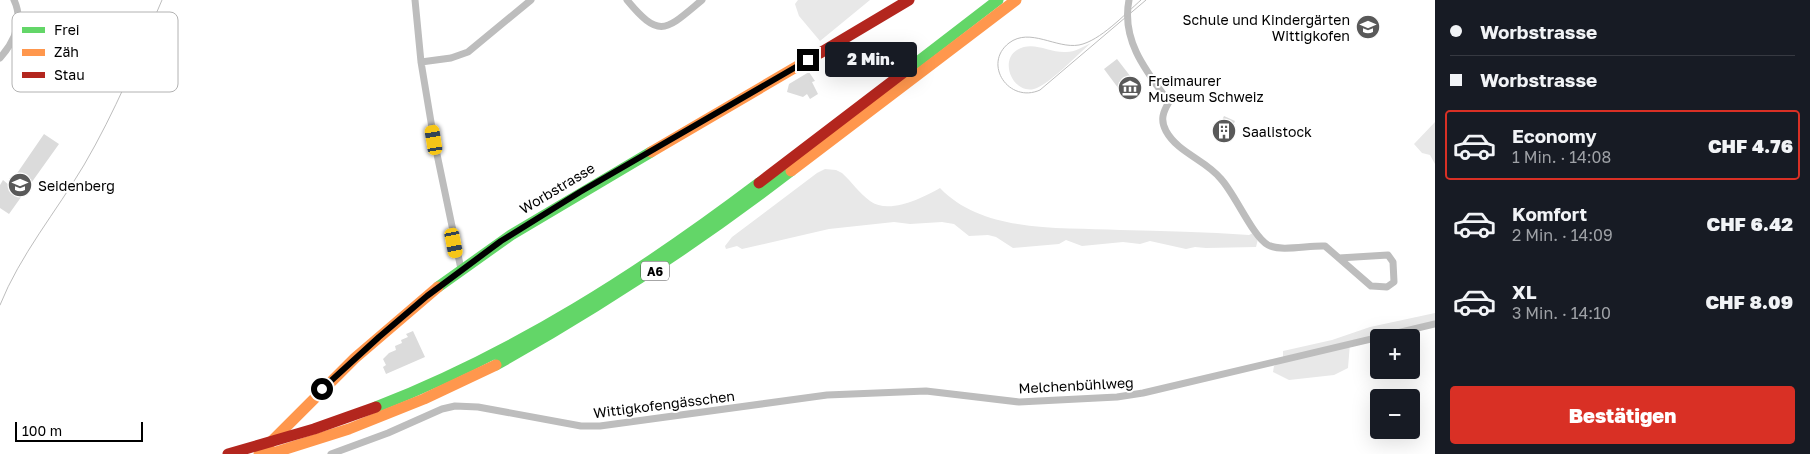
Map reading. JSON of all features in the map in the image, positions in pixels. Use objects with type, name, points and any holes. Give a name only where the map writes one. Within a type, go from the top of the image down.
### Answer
[{"type":"main road","name":"Worbstrasse","points":[[254,451],[352,361],[461,269],[539,216],[909,0]]},
{"type":"main road","name":"A6","points":[[228,454],[254,451],[365,411],[452,375],[519,341],[586,303],[650,262],[718,213],[998,0]]},
{"type":"main road","name":"A6","points":[[273,453],[355,427],[433,395],[503,362],[585,316],[656,271],[725,222],[1016,0]]},
{"type":"street","points":[[415,0],[421,62],[436,149],[461,269]]},
{"type":"street","points":[[421,62],[451,58],[468,52],[532,0]]},
{"type":"street","points":[[627,0],[647,22],[658,26],[673,24],[702,0]]},
{"type":"street","points":[[1129,0],[1126,20],[1131,40],[1146,70],[1169,102],[1163,111],[1162,118],[1165,128],[1172,139],[1220,176],[1233,193],[1260,239],[1268,245],[1279,248],[1325,246],[1338,258],[1373,287],[1389,286],[1394,282],[1393,262],[1388,255],[1338,258]]},
{"type":"street","points":[[0,58],[9,47],[12,40]]},
{"type":"street","name":"Melchenbühlweg","points":[[801,399],[827,395],[926,390],[1020,402],[1118,397],[1143,393],[1435,324]]},
{"type":"street","name":"Wittigkofengässchen","points":[[330,454],[388,433],[442,409],[455,406],[478,407],[581,426],[600,426],[801,399]]},
{"type":"shaded area","points":[[798,0],[870,0],[820,41],[799,16],[795,4]]},
{"type":"shaded area","points":[[1091,43],[1055,76],[1034,89],[1020,87],[1011,76],[1009,61],[1017,50],[1023,47],[1029,46],[1069,52]]},
{"type":"shaded area","points":[[1435,122],[1435,164],[1430,155],[1422,153],[1414,144]]},
{"type":"shaded area","points":[[825,169],[836,170],[842,173],[862,195],[878,205],[896,206],[905,204],[940,188],[958,203],[979,214],[1001,221],[1025,225],[1049,228],[1249,235],[1255,232],[1258,239],[1256,247],[1195,247],[1186,249],[1150,241],[1140,244],[1123,242],[1082,246],[1066,240],[1059,244],[1013,248],[996,237],[988,235],[969,236],[954,224],[942,222],[910,224],[894,222],[829,229],[742,249],[737,246],[726,249],[725,246],[732,237]]},
{"type":"shaded area","points":[[1435,313],[1435,323],[1410,329],[1370,329],[1370,338],[1350,343],[1348,368],[1334,375],[1289,380],[1273,372],[1274,366],[1283,361],[1283,351],[1332,340],[1370,327]]},
{"type":"building","points":[[1117,59],[1141,90],[1127,100],[1104,69]]},
{"type":"building","points":[[809,72],[815,81],[812,82],[818,94],[810,99],[807,94],[803,97],[787,92],[789,84]]},
{"type":"building","name":"Saalistock","points":[[1224,116],[1235,121],[1226,141],[1215,136]]},
{"type":"building","points":[[44,134],[59,144],[9,214],[0,208],[0,185],[3,180],[9,185]]},
{"type":"building","points":[[413,331],[425,357],[386,374],[383,367],[386,365],[383,359],[389,353],[396,350],[395,346],[402,343],[401,340],[408,337],[406,334]]},
{"type":"tram line","points":[[157,12],[162,0]]},
{"type":"tram line","points":[[1141,0],[1104,33],[1079,45],[1061,44],[1026,37],[1009,43],[1001,52],[998,61],[999,71],[1003,80],[1009,87],[1018,92],[1029,93],[1040,90],[1146,0]]},
{"type":"tram line","points":[[0,305],[28,251],[84,165],[122,92]]},
{"type":"traffic: fast","points":[[903,73],[998,0]]},
{"type":"traffic: fast","points":[[438,287],[511,235],[651,152]]},
{"type":"traffic: fast","points":[[496,365],[573,320],[684,249],[791,171]]},
{"type":"traffic: fast","points":[[376,407],[478,362],[575,308],[668,248],[759,183]]},
{"type":"traffic: slow","points":[[791,171],[1016,0]]},
{"type":"traffic: slow","points":[[651,152],[820,53]]},
{"type":"traffic: slow","points":[[259,454],[355,358],[438,287]]},
{"type":"traffic: slow","points":[[270,454],[349,429],[424,399],[496,365]]},
{"type":"traffic: jam","points":[[820,53],[909,0]]},
{"type":"traffic: jam","points":[[759,183],[903,73]]},
{"type":"traffic: jam","points":[[228,454],[314,429],[376,407]]},
{"type":"place","name":"Schule und Kindergärten Wittigkofen","points":[[1368,27]]},
{"type":"place","name":"Freimaurer Museum Schweiz","points":[[1130,88]]},
{"type":"place","name":"Saalistock","points":[[1224,131]]},
{"type":"place","name":"Seidenberg","points":[[20,185]]},
{"type":"route","points":[[322,389],[445,281],[501,241],[539,216],[808,60]]}]
